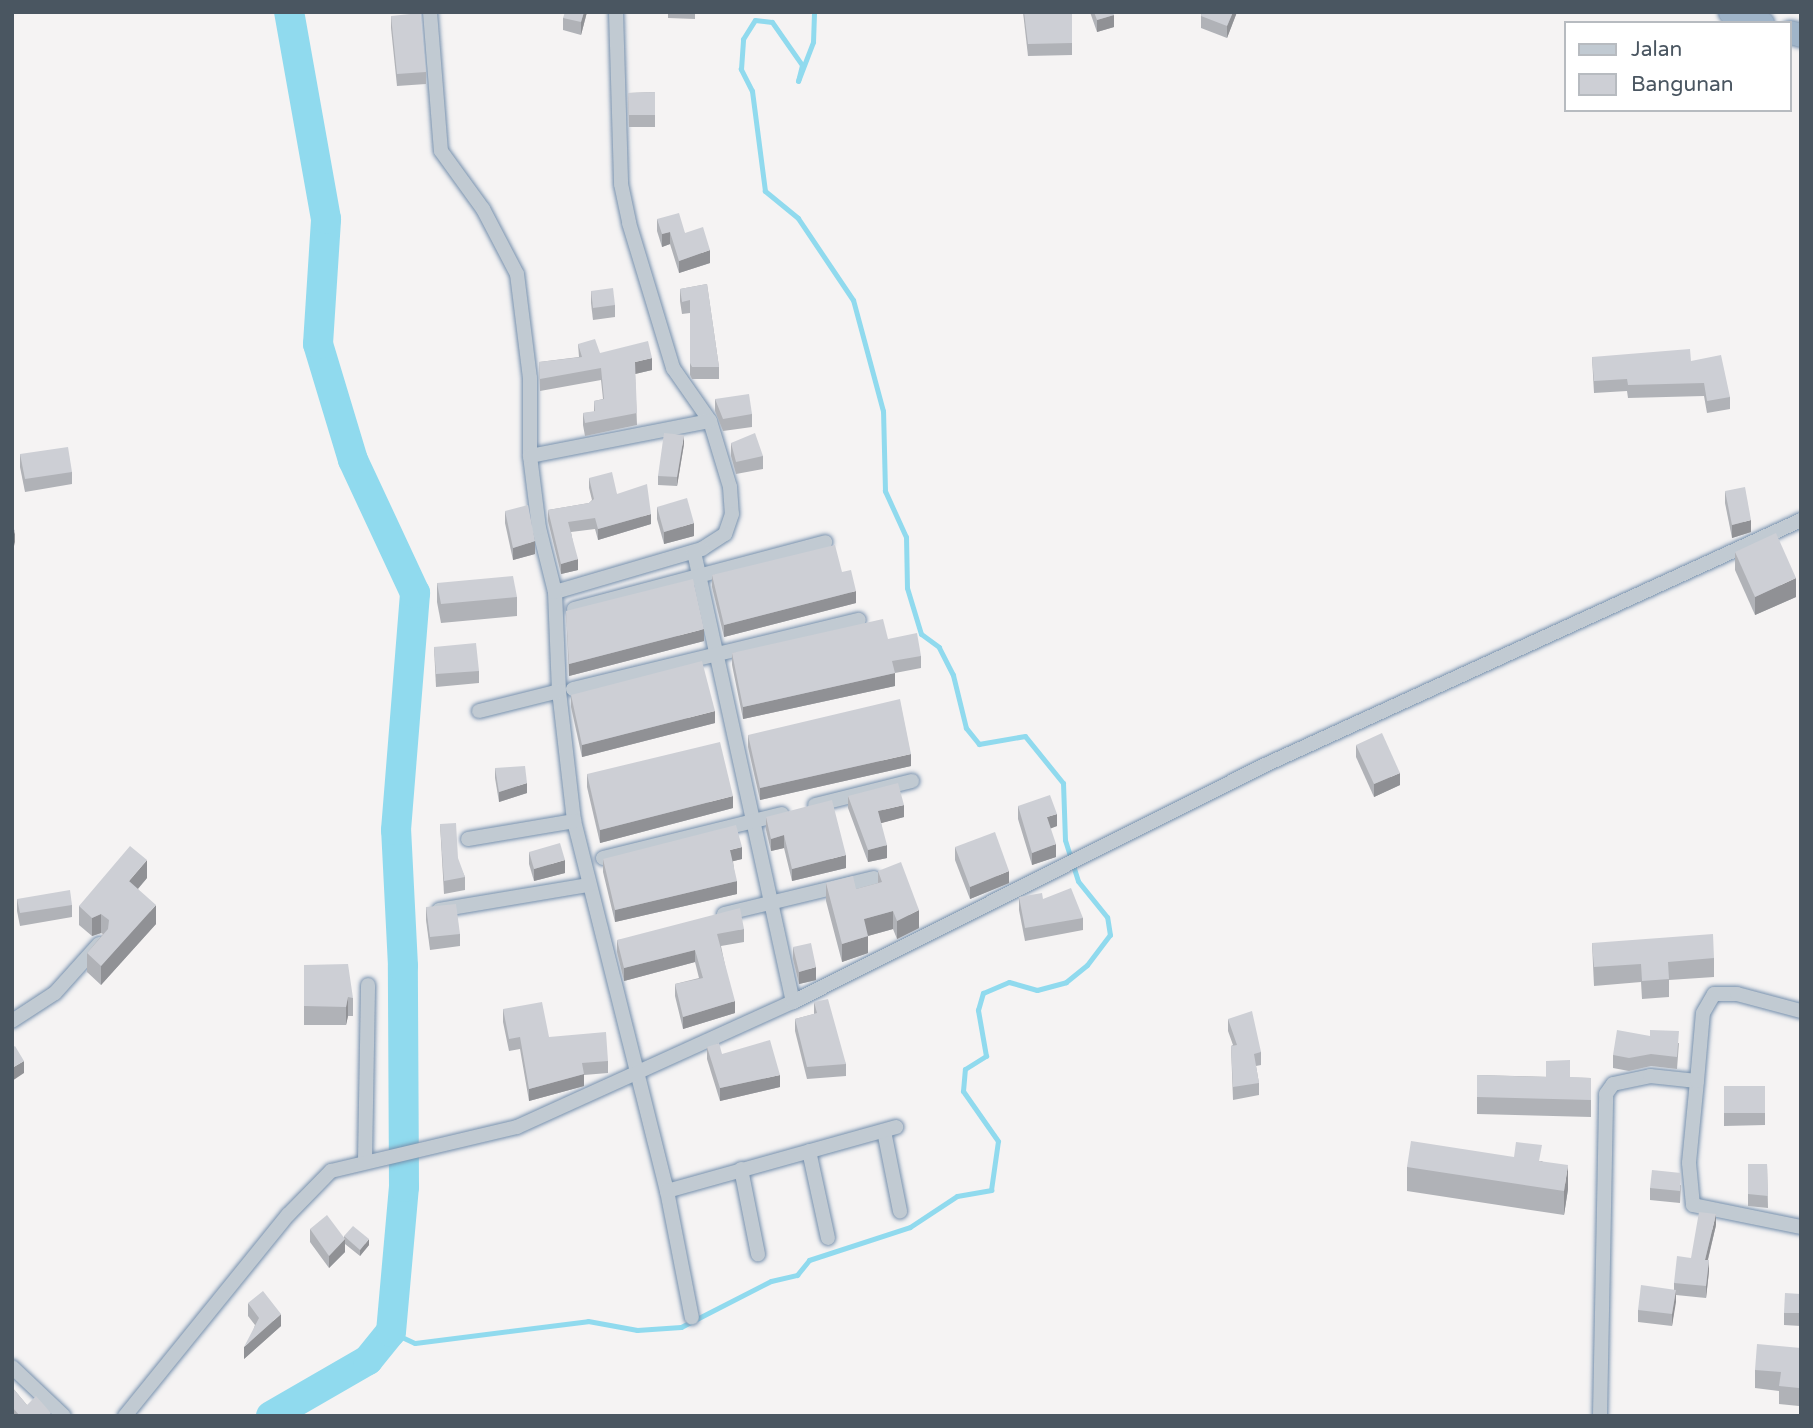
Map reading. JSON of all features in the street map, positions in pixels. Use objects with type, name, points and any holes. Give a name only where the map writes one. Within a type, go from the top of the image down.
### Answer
[{"type":"highway","points":[[1730,12],[1756,21]]},
{"type":"street","points":[[430,12],[441,151],[484,209],[517,274],[530,378],[530,456],[539,528],[555,592],[566,690],[574,821],[635,1074],[667,1191],[692,1318]]},
{"type":"street","points":[[555,592],[694,552],[717,542],[730,525],[732,514],[730,487],[710,421],[673,368],[629,223],[621,184],[616,12]]},
{"type":"street","points":[[530,456],[710,421]]},
{"type":"street","points":[[125,1416],[289,1214],[331,1171],[365,1160],[438,1149],[517,1127],[793,1002],[1098,846],[1801,520]]},
{"type":"street","points":[[574,609],[825,542]]},
{"type":"street","points":[[694,552],[793,1002]]},
{"type":"street","points":[[479,711],[859,620]]},
{"type":"street","points":[[603,858],[912,781]]},
{"type":"street","points":[[468,839],[574,821]]},
{"type":"street","points":[[708,918],[874,878]]},
{"type":"street","points":[[430,911],[589,885]]},
{"type":"street","points":[[12,1021],[55,993],[100,942]]},
{"type":"street","points":[[365,1160],[368,985]]},
{"type":"street","points":[[1801,1011],[1737,994],[1714,994],[1703,1013],[1689,1163],[1693,1205],[1801,1227]]},
{"type":"street","points":[[1600,1416],[1606,1094],[1613,1084],[1650,1076],[1697,1081]]},
{"type":"street","points":[[667,1191],[890,1129],[900,1211]]},
{"type":"street","points":[[809,1151],[828,1238]]},
{"type":"street","points":[[741,1169],[758,1254]]},
{"type":"street","points":[[12,1367],[64,1416]]},
{"type":"building","points":[[565,12],[584,12],[581,22],[563,18]]},
{"type":"building","points":[[1024,12],[1072,12],[1072,43],[1028,44]]},
{"type":"building","points":[[1094,12],[1113,12],[1114,15],[1097,20]]},
{"type":"building","points":[[1202,12],[1233,12],[1227,26],[1201,16]]},
{"type":"building","points":[[420,13],[426,72],[397,74],[391,16]]},
{"type":"building","points":[[655,92],[655,115],[629,115],[628,93]]},
{"type":"building","points":[[679,213],[685,233],[703,227],[710,250],[679,261],[670,232],[662,234],[657,219]]},
{"type":"building","points":[[707,284],[719,367],[692,367],[690,300],[682,302],[680,289]]},
{"type":"building","points":[[613,288],[615,305],[593,308],[591,291]]},
{"type":"building","points":[[595,339],[600,353],[648,341],[652,358],[635,362],[637,413],[585,423],[583,413],[595,411],[594,401],[604,399],[601,368],[540,379],[539,362],[582,357],[578,344]]},
{"type":"building","points":[[1690,349],[1691,361],[1721,355],[1730,397],[1707,401],[1704,383],[1628,385],[1627,379],[1594,381],[1592,357]]},
{"type":"building","points":[[749,394],[752,414],[723,419],[715,399]]},
{"type":"building","points":[[664,433],[684,435],[677,477],[658,476]]},
{"type":"building","points":[[755,433],[763,456],[736,462],[731,443]]},
{"type":"building","points":[[68,447],[72,472],[25,479],[20,454]]},
{"type":"building","points":[[612,472],[617,494],[647,484],[651,514],[598,529],[595,518],[568,522],[578,559],[561,564],[548,510],[589,503],[594,499],[589,478]]},
{"type":"building","points":[[1745,487],[1751,520],[1732,525],[1725,491]]},
{"type":"building","points":[[687,498],[694,523],[664,532],[657,507]]},
{"type":"building","points":[[528,505],[535,541],[513,548],[505,511]]},
{"type":"building","points":[[1776,533],[1796,578],[1755,597],[1735,552]]},
{"type":"building","points":[[835,545],[842,572],[851,570],[856,591],[724,625],[712,575]]},
{"type":"building","points":[[513,576],[517,597],[441,604],[437,583]]},
{"type":"building","points":[[693,579],[704,629],[569,664],[566,611]]},
{"type":"building","points":[[883,619],[888,639],[917,633],[921,656],[892,661],[895,673],[743,707],[732,653]]},
{"type":"building","points":[[476,643],[479,671],[436,674],[434,647]]},
{"type":"building","points":[[702,661],[715,711],[582,745],[571,695]]},
{"type":"building","points":[[900,699],[911,754],[760,788],[748,735]]},
{"type":"building","points":[[1382,733],[1400,773],[1374,784],[1356,745]]},
{"type":"building","points":[[720,742],[733,796],[600,830],[587,774]]},
{"type":"building","points":[[525,766],[527,783],[499,792],[495,768]]},
{"type":"building","points":[[898,783],[904,805],[878,811],[887,845],[868,850],[848,796]]},
{"type":"building","points":[[1050,795],[1057,814],[1047,817],[1056,844],[1032,853],[1018,806]]},
{"type":"building","points":[[832,800],[846,855],[792,869],[784,835],[771,839],[766,817]]},
{"type":"building","points":[[456,823],[458,858],[465,877],[444,881],[440,824]]},
{"type":"building","points":[[736,825],[742,847],[730,850],[737,881],[615,910],[603,859]]},
{"type":"building","points":[[995,832],[1009,871],[970,887],[955,847]]},
{"type":"building","points":[[560,843],[565,860],[534,869],[529,852]]},
{"type":"building","points":[[130,846],[147,860],[129,881],[156,905],[101,966],[87,953],[108,929],[109,920],[101,914],[92,918],[79,906]]},
{"type":"building","points":[[901,862],[919,910],[897,921],[893,911],[864,919],[868,936],[842,944],[826,883],[853,876],[856,889],[882,882],[878,871]]},
{"type":"building","points":[[1071,888],[1083,918],[1025,928],[1019,897],[1042,893],[1043,899]]},
{"type":"building","points":[[70,890],[72,905],[20,913],[17,899]]},
{"type":"building","points":[[456,904],[460,934],[430,937],[426,907]]},
{"type":"building","points":[[740,908],[744,929],[717,934],[735,1001],[683,1017],[675,984],[703,978],[695,950],[624,968],[617,940]]},
{"type":"building","points":[[1713,934],[1714,958],[1668,962],[1669,979],[1642,981],[1641,964],[1594,967],[1592,943]]},
{"type":"building","points":[[811,943],[816,967],[799,972],[793,947]]},
{"type":"building","points":[[348,964],[353,998],[348,997],[346,1007],[304,1006],[304,965]]},
{"type":"building","points":[[828,999],[846,1064],[807,1067],[795,1019],[817,1013],[814,1002]]},
{"type":"building","points":[[542,1002],[549,1037],[606,1032],[608,1061],[582,1063],[584,1074],[529,1089],[520,1037],[509,1039],[503,1009]]},
{"type":"building","points":[[1252,1011],[1261,1052],[1254,1054],[1259,1083],[1233,1087],[1231,1046],[1237,1045],[1228,1019]]},
{"type":"building","points":[[1617,1030],[1650,1036],[1650,1030],[1679,1031],[1677,1057],[1651,1054],[1629,1058],[1613,1055]]},
{"type":"building","points":[[770,1040],[780,1075],[720,1088],[707,1047],[719,1043],[722,1054]]},
{"type":"building","points":[[15,1046],[24,1061],[12,1068],[12,1048]]},
{"type":"building","points":[[1570,1060],[1570,1077],[1591,1078],[1591,1100],[1477,1097],[1477,1075],[1546,1077],[1546,1061]]},
{"type":"building","points":[[1724,1086],[1765,1086],[1765,1113],[1724,1113]]},
{"type":"building","points":[[1411,1141],[1514,1157],[1516,1142],[1542,1145],[1539,1161],[1568,1165],[1564,1191],[1407,1167]]},
{"type":"building","points":[[1748,1164],[1767,1164],[1768,1196],[1748,1194]]},
{"type":"building","points":[[1652,1170],[1681,1173],[1680,1191],[1650,1188]]},
{"type":"building","points":[[1699,1212],[1716,1214],[1705,1260],[1709,1260],[1706,1286],[1674,1283],[1677,1256],[1691,1258]]},
{"type":"building","points":[[327,1215],[345,1239],[329,1256],[310,1229]]},
{"type":"building","points":[[353,1226],[369,1239],[360,1250],[344,1236]]},
{"type":"building","points":[[1641,1285],[1676,1290],[1672,1314],[1638,1310]]},
{"type":"building","points":[[263,1291],[281,1314],[244,1347],[259,1318],[248,1303]]},
{"type":"building","points":[[1785,1293],[1801,1294],[1801,1313],[1784,1313]]},
{"type":"building","points":[[1757,1344],[1801,1348],[1799,1388],[1779,1386],[1781,1372],[1755,1370]]},
{"type":"building","points":[[12,1387],[27,1405],[36,1396],[51,1413],[48,1416],[20,1416],[12,1407]]},
{"type":"waterway","points":[[271,1416],[368,1360],[391,1332],[404,1187],[403,966],[396,830],[415,593],[353,460],[318,344],[326,219],[289,12]]},
{"type":"waterway","points":[[391,1332],[415,1343],[588,1321],[637,1330],[681,1327],[771,1281],[797,1275],[809,1260],[910,1227],[957,1196],[991,1190],[998,1141],[963,1091],[965,1069],[986,1056],[978,1010],[983,993],[1009,982],[1037,990],[1066,982],[1087,965],[1110,935],[1107,917],[1078,881],[1065,840],[1063,783],[1025,736],[979,744],[966,728],[953,675],[939,647],[921,634],[907,588],[906,537],[885,491],[883,411],[853,300],[798,218],[765,191],[752,91],[741,69],[743,39],[755,20],[772,22],[802,65],[798,81],[813,42],[814,12]]}]
